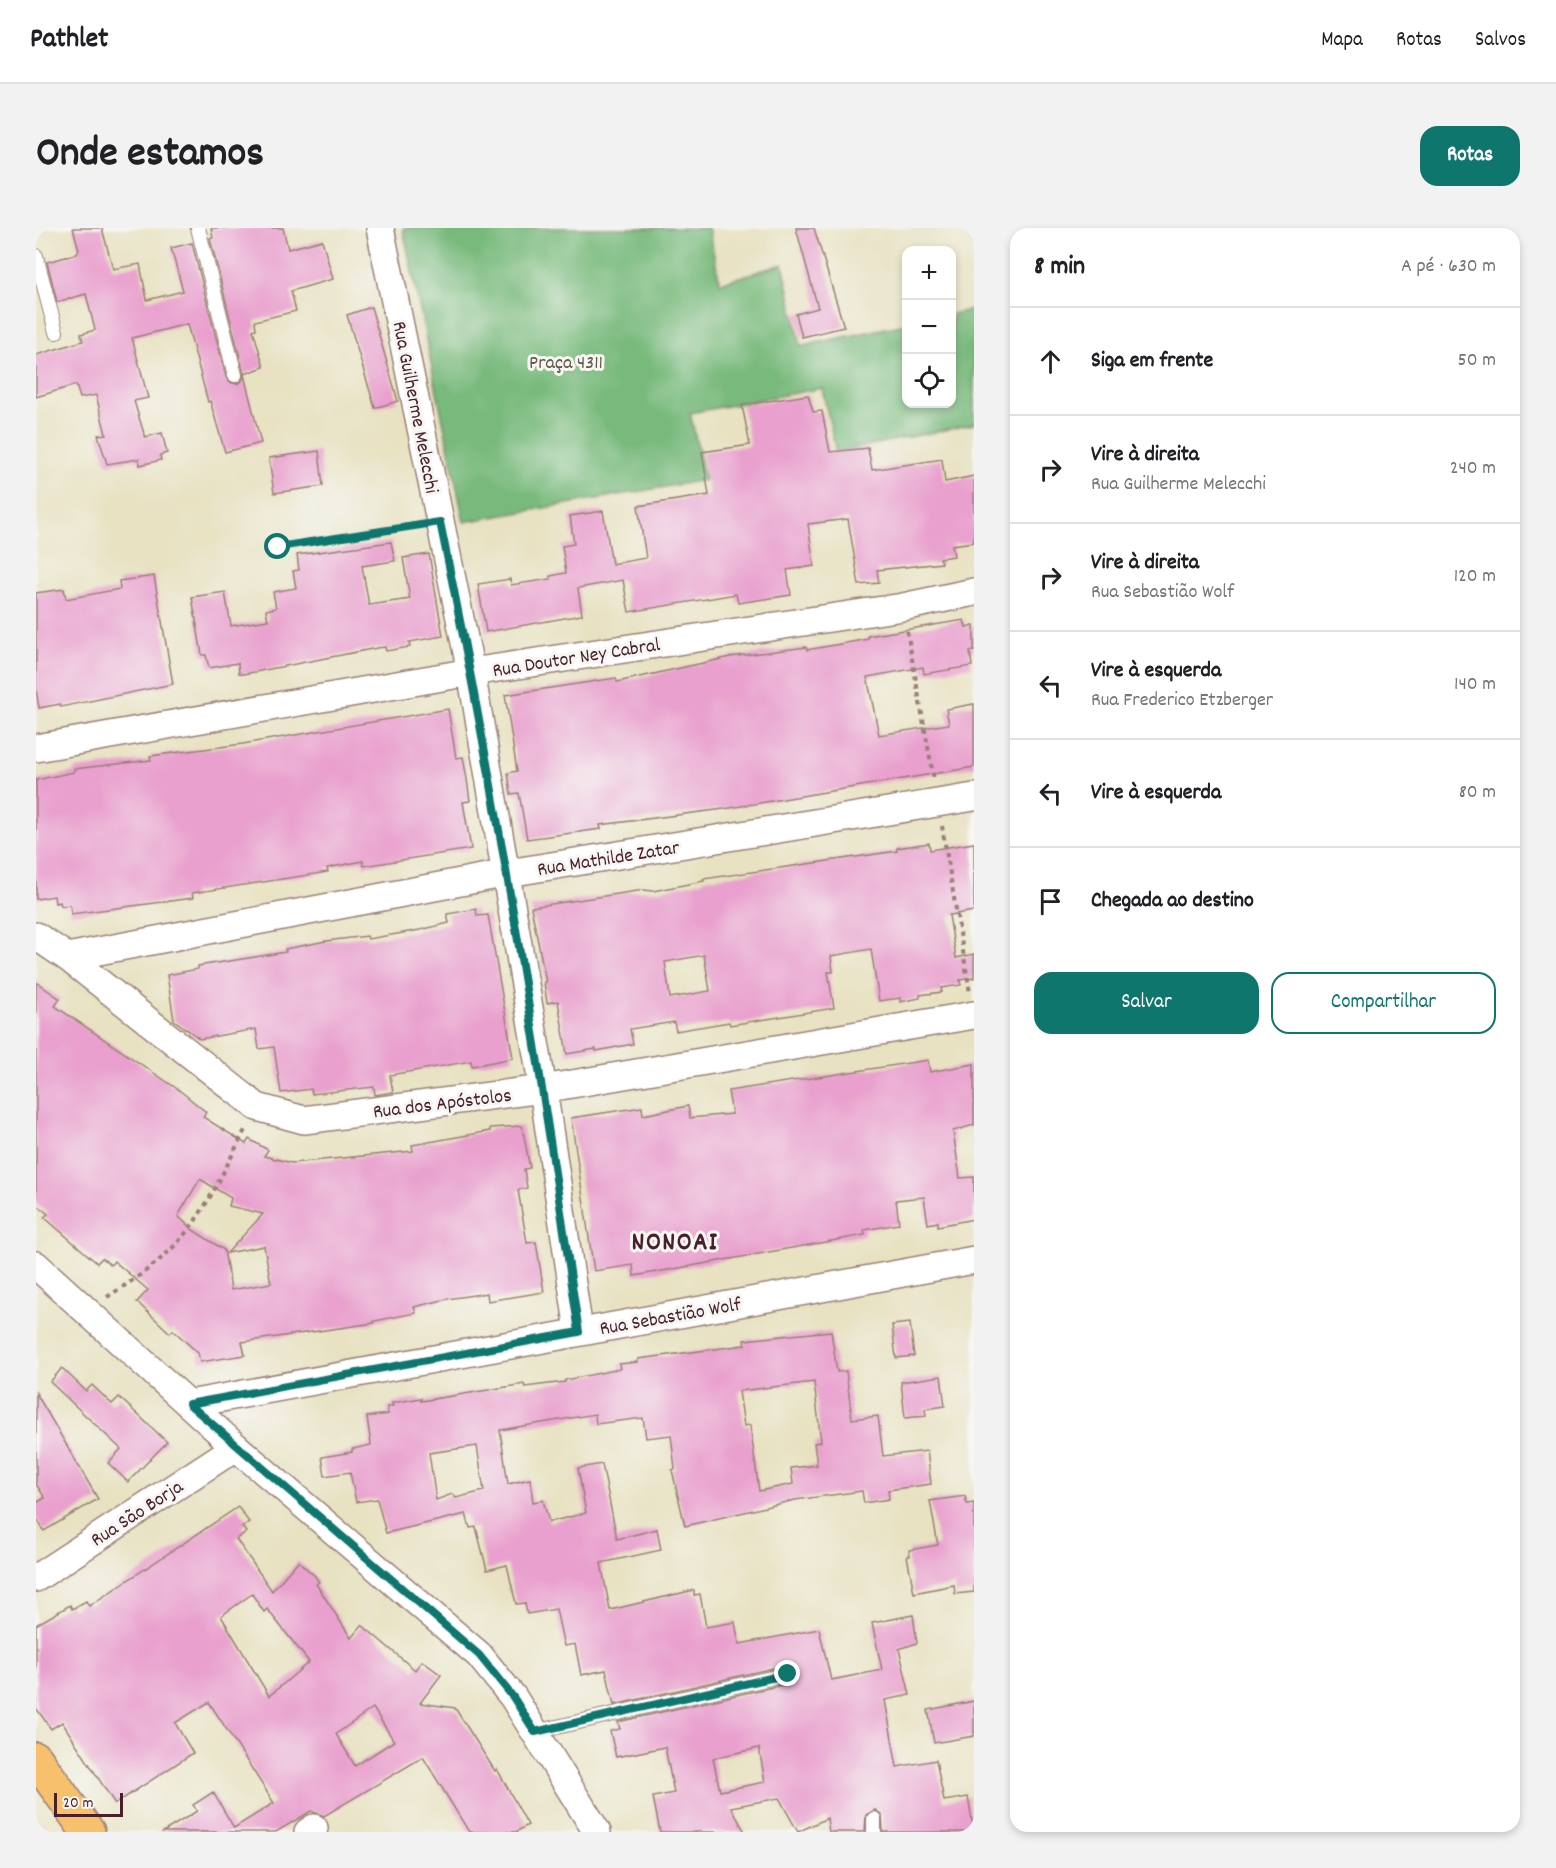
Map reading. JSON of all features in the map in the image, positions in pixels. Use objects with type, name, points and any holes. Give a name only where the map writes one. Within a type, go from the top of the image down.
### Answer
[{"type":"main road","points":[[36,1759],[88,1832]]},
{"type":"street","name":"Rua Guilherme Melecchi","points":[[380,228],[471,672],[543,1089],[579,1332]]},
{"type":"street","name":"Rua Doutor Ney Cabral","points":[[36,748],[471,672],[903,607],[974,592]]},
{"type":"street","name":"Rua Mathilde Zatar","points":[[67,957],[507,873],[974,797]]},
{"type":"street","name":"Rua dos Apóstolos","points":[[36,936],[67,957],[257,1107],[303,1120],[543,1089],[974,1015]]},
{"type":"street","name":"Rua Sebastião Wolf","points":[[189,1404],[974,1260]]},
{"type":"street","points":[[36,1265],[236,1447],[479,1655],[513,1697],[597,1832]]},
{"type":"street","name":"Rua São Borja","points":[[36,1578],[236,1447]]},
{"type":"lane","points":[[198,228],[235,375]]},
{"type":"lane","points":[[36,256],[56,332]]},
{"type":"lane","points":[[535,1732],[788,1674]]},
{"type":"path","points":[[278,547],[440,522]]},
{"type":"path","points":[[87,1311],[152,1266],[178,1242],[206,1201],[257,1107]]},
{"type":"green space","name":"Praça 4311","points":[[403,228],[708,228],[720,283],[783,264],[801,346],[902,325],[902,408],[956,408],[956,313],[974,309],[974,424],[836,452],[822,388],[690,413],[705,480],[464,522]]},
{"type":"building","points":[[73,228],[102,228],[113,269],[140,264],[147,300],[183,291],[171,248],[192,243],[226,377],[229,382],[237,384],[242,381],[244,375],[261,443],[225,452],[210,401],[208,402],[187,324],[132,338],[148,398],[134,401],[145,437],[162,433],[167,453],[160,455],[161,460],[140,465],[139,459],[107,464],[98,435],[106,434],[96,395],[80,398],[76,385],[36,397],[36,355],[83,341],[81,334],[95,330],[86,294],[57,302],[47,262],[77,254],[79,250]]},
{"type":"building","points":[[211,228],[283,228],[288,249],[322,240],[333,279],[291,291],[296,311],[255,321],[256,329],[253,330],[264,367],[244,374],[210,238],[213,237]]},
{"type":"building","points":[[796,228],[814,228],[844,327],[802,337],[796,314],[818,308]]},
{"type":"building","points":[[371,307],[398,401],[375,408],[347,315]]},
{"type":"building","points":[[808,395],[813,412],[822,411],[830,452],[868,448],[872,470],[942,459],[945,482],[974,476],[974,542],[952,545],[954,556],[940,558],[942,563],[877,570],[879,583],[859,585],[848,519],[808,524],[814,566],[787,570],[791,595],[738,603],[736,594],[629,612],[623,580],[578,588],[582,615],[486,632],[478,584],[510,579],[511,585],[551,579],[550,576],[566,573],[562,546],[574,544],[570,516],[603,511],[612,564],[646,558],[638,506],[709,495],[702,452],[750,445],[742,405]]},
{"type":"building","points":[[319,451],[323,486],[274,493],[269,458]]},
{"type":"building","points":[[391,542],[395,561],[362,566],[369,605],[410,599],[403,558],[429,554],[443,636],[409,642],[410,647],[386,651],[385,647],[377,648],[244,674],[239,673],[238,663],[209,668],[206,655],[202,655],[192,597],[225,592],[231,626],[268,620],[266,610],[276,608],[273,592],[296,588],[293,571],[299,570],[297,555]]},
{"type":"building","points":[[154,576],[173,684],[61,707],[60,704],[39,708],[36,689],[36,593],[64,589],[66,599],[120,589],[119,581]]},
{"type":"building","points":[[964,620],[966,627],[974,625],[974,651],[970,652],[972,666],[924,674],[923,667],[867,677],[879,735],[949,724],[946,709],[974,704],[974,767],[724,809],[600,825],[601,829],[527,839],[519,793],[511,794],[508,773],[517,771],[505,695],[616,678],[617,682],[730,657],[806,647],[807,650],[868,639],[868,636]]},
{"type":"building","points":[[448,709],[456,758],[463,757],[467,779],[470,801],[463,802],[471,849],[364,866],[363,861],[327,868],[328,872],[192,893],[193,898],[71,914],[70,905],[61,906],[60,902],[55,903],[54,896],[36,899],[36,780],[74,772],[74,769],[151,760],[150,756],[243,744]]},
{"type":"building","points":[[929,843],[930,850],[974,843],[974,911],[949,915],[956,958],[974,954],[974,978],[960,980],[961,985],[941,988],[942,992],[920,995],[920,998],[900,1002],[900,998],[879,1001],[871,949],[831,956],[833,972],[828,972],[834,1008],[730,1025],[729,1022],[676,1031],[674,1022],[630,1029],[633,1044],[567,1054],[558,1001],[547,1003],[544,982],[546,982],[531,907],[644,890],[653,891],[704,881],[703,879],[897,851],[897,848]],"holes":[[[704,955],[710,991],[670,998],[665,962]]]},
{"type":"building","points":[[476,909],[477,916],[488,915],[513,1058],[472,1066],[471,1061],[390,1075],[393,1092],[375,1095],[374,1087],[312,1094],[311,1089],[281,1093],[274,1047],[259,1049],[256,1029],[200,1039],[174,1020],[167,975],[198,969],[198,966],[286,952],[285,949],[326,941],[367,936],[368,939],[420,930],[449,923],[447,914]]},
{"type":"building","points":[[36,982],[60,999],[55,1006],[179,1090],[206,1112],[203,1117],[246,1144],[249,1139],[268,1150],[264,1156],[292,1163],[413,1151],[412,1145],[490,1131],[490,1128],[522,1126],[530,1168],[524,1169],[527,1188],[518,1190],[527,1243],[536,1242],[544,1292],[488,1301],[487,1293],[447,1299],[414,1307],[416,1313],[374,1321],[374,1323],[242,1342],[245,1355],[200,1362],[198,1353],[173,1330],[170,1333],[137,1302],[148,1290],[114,1261],[111,1265],[102,1258],[97,1263],[44,1217],[48,1214],[36,1204]],"holes":[[[200,1179],[231,1198],[229,1206],[263,1214],[227,1253],[264,1246],[271,1283],[231,1290],[224,1250],[193,1230],[178,1216]]]},
{"type":"building","points":[[928,1060],[930,1072],[974,1064],[974,1125],[953,1131],[960,1178],[974,1177],[974,1219],[938,1226],[938,1222],[928,1224],[924,1197],[896,1200],[899,1224],[864,1230],[865,1235],[634,1276],[633,1265],[594,1271],[571,1118],[642,1107],[643,1115],[688,1106],[690,1118],[732,1114],[728,1091]]},
{"type":"building","points":[[910,1323],[914,1356],[896,1358],[892,1325]]},
{"type":"building","points":[[831,1331],[837,1372],[846,1371],[852,1419],[878,1416],[883,1456],[927,1451],[931,1484],[888,1490],[889,1499],[864,1503],[862,1491],[795,1500],[685,1526],[672,1470],[675,1469],[671,1435],[646,1438],[643,1418],[596,1424],[595,1414],[500,1430],[508,1484],[530,1479],[533,1502],[543,1500],[549,1522],[586,1513],[578,1468],[602,1464],[617,1539],[657,1529],[661,1550],[601,1563],[610,1610],[694,1590],[694,1595],[700,1594],[706,1627],[735,1622],[739,1644],[819,1629],[831,1680],[882,1670],[872,1623],[913,1615],[917,1643],[899,1649],[910,1695],[885,1700],[897,1767],[936,1760],[944,1801],[968,1797],[974,1832],[883,1832],[882,1815],[875,1810],[866,1815],[865,1832],[829,1832],[827,1818],[798,1832],[779,1798],[731,1807],[745,1832],[660,1832],[653,1797],[674,1793],[665,1747],[616,1757],[610,1731],[620,1729],[618,1722],[790,1683],[796,1677],[795,1668],[786,1665],[614,1705],[606,1670],[581,1675],[575,1644],[564,1646],[556,1609],[527,1614],[525,1603],[516,1604],[507,1565],[487,1570],[476,1527],[470,1528],[466,1514],[386,1533],[377,1499],[356,1502],[350,1472],[325,1476],[322,1457],[352,1452],[352,1449],[371,1445],[367,1417],[388,1414],[387,1407],[393,1406],[392,1403],[421,1398],[421,1401],[524,1384],[525,1387],[565,1382],[565,1380],[620,1369],[619,1364],[638,1362],[638,1359],[745,1345],[744,1340]],"holes":[[[814,1382],[821,1442],[814,1443],[817,1465],[791,1468],[793,1484],[759,1491],[750,1425],[744,1426],[739,1391]],[[477,1446],[484,1491],[456,1498],[452,1494],[436,1500],[429,1453]],[[759,1748],[765,1782],[720,1791],[713,1758]]]},
{"type":"building","points":[[62,1368],[86,1391],[92,1385],[112,1404],[119,1397],[167,1442],[128,1482],[108,1463],[121,1449],[50,1382]]},
{"type":"building","points":[[941,1376],[945,1406],[925,1409],[926,1416],[905,1418],[901,1382]]},
{"type":"building","points":[[36,1393],[98,1499],[44,1531],[36,1517],[36,1503],[45,1498],[36,1484]]},
{"type":"building","points":[[965,1496],[967,1504],[974,1503],[974,1592],[955,1594],[954,1585],[914,1593],[907,1556],[910,1556],[909,1550],[938,1545],[930,1501]]},
{"type":"building","points":[[238,1507],[249,1522],[242,1527],[246,1532],[236,1539],[272,1591],[298,1561],[315,1576],[319,1582],[316,1584],[351,1638],[362,1625],[415,1670],[422,1661],[441,1675],[420,1703],[455,1708],[495,1771],[497,1769],[528,1825],[516,1832],[469,1832],[423,1757],[324,1816],[311,1811],[276,1832],[163,1832],[197,1811],[193,1805],[213,1792],[234,1828],[274,1803],[209,1702],[175,1723],[193,1753],[115,1804],[62,1722],[51,1729],[36,1708],[36,1625],[70,1605],[72,1609],[86,1601],[89,1606]],"holes":[[[252,1594],[264,1612],[267,1609],[309,1662],[269,1696],[221,1616]],[[373,1708],[394,1741],[355,1766],[336,1734]]]},
{"type":"building","points":[[974,1701],[974,1736],[934,1743],[928,1710]]},
{"type":"district","name":"NONOAI","points":[[675,1240]]},
{"type":"route","points":[[278,547],[440,522],[471,672],[507,873],[543,1089],[579,1332],[189,1404],[479,1655],[513,1697],[535,1732],[788,1674]]}]
